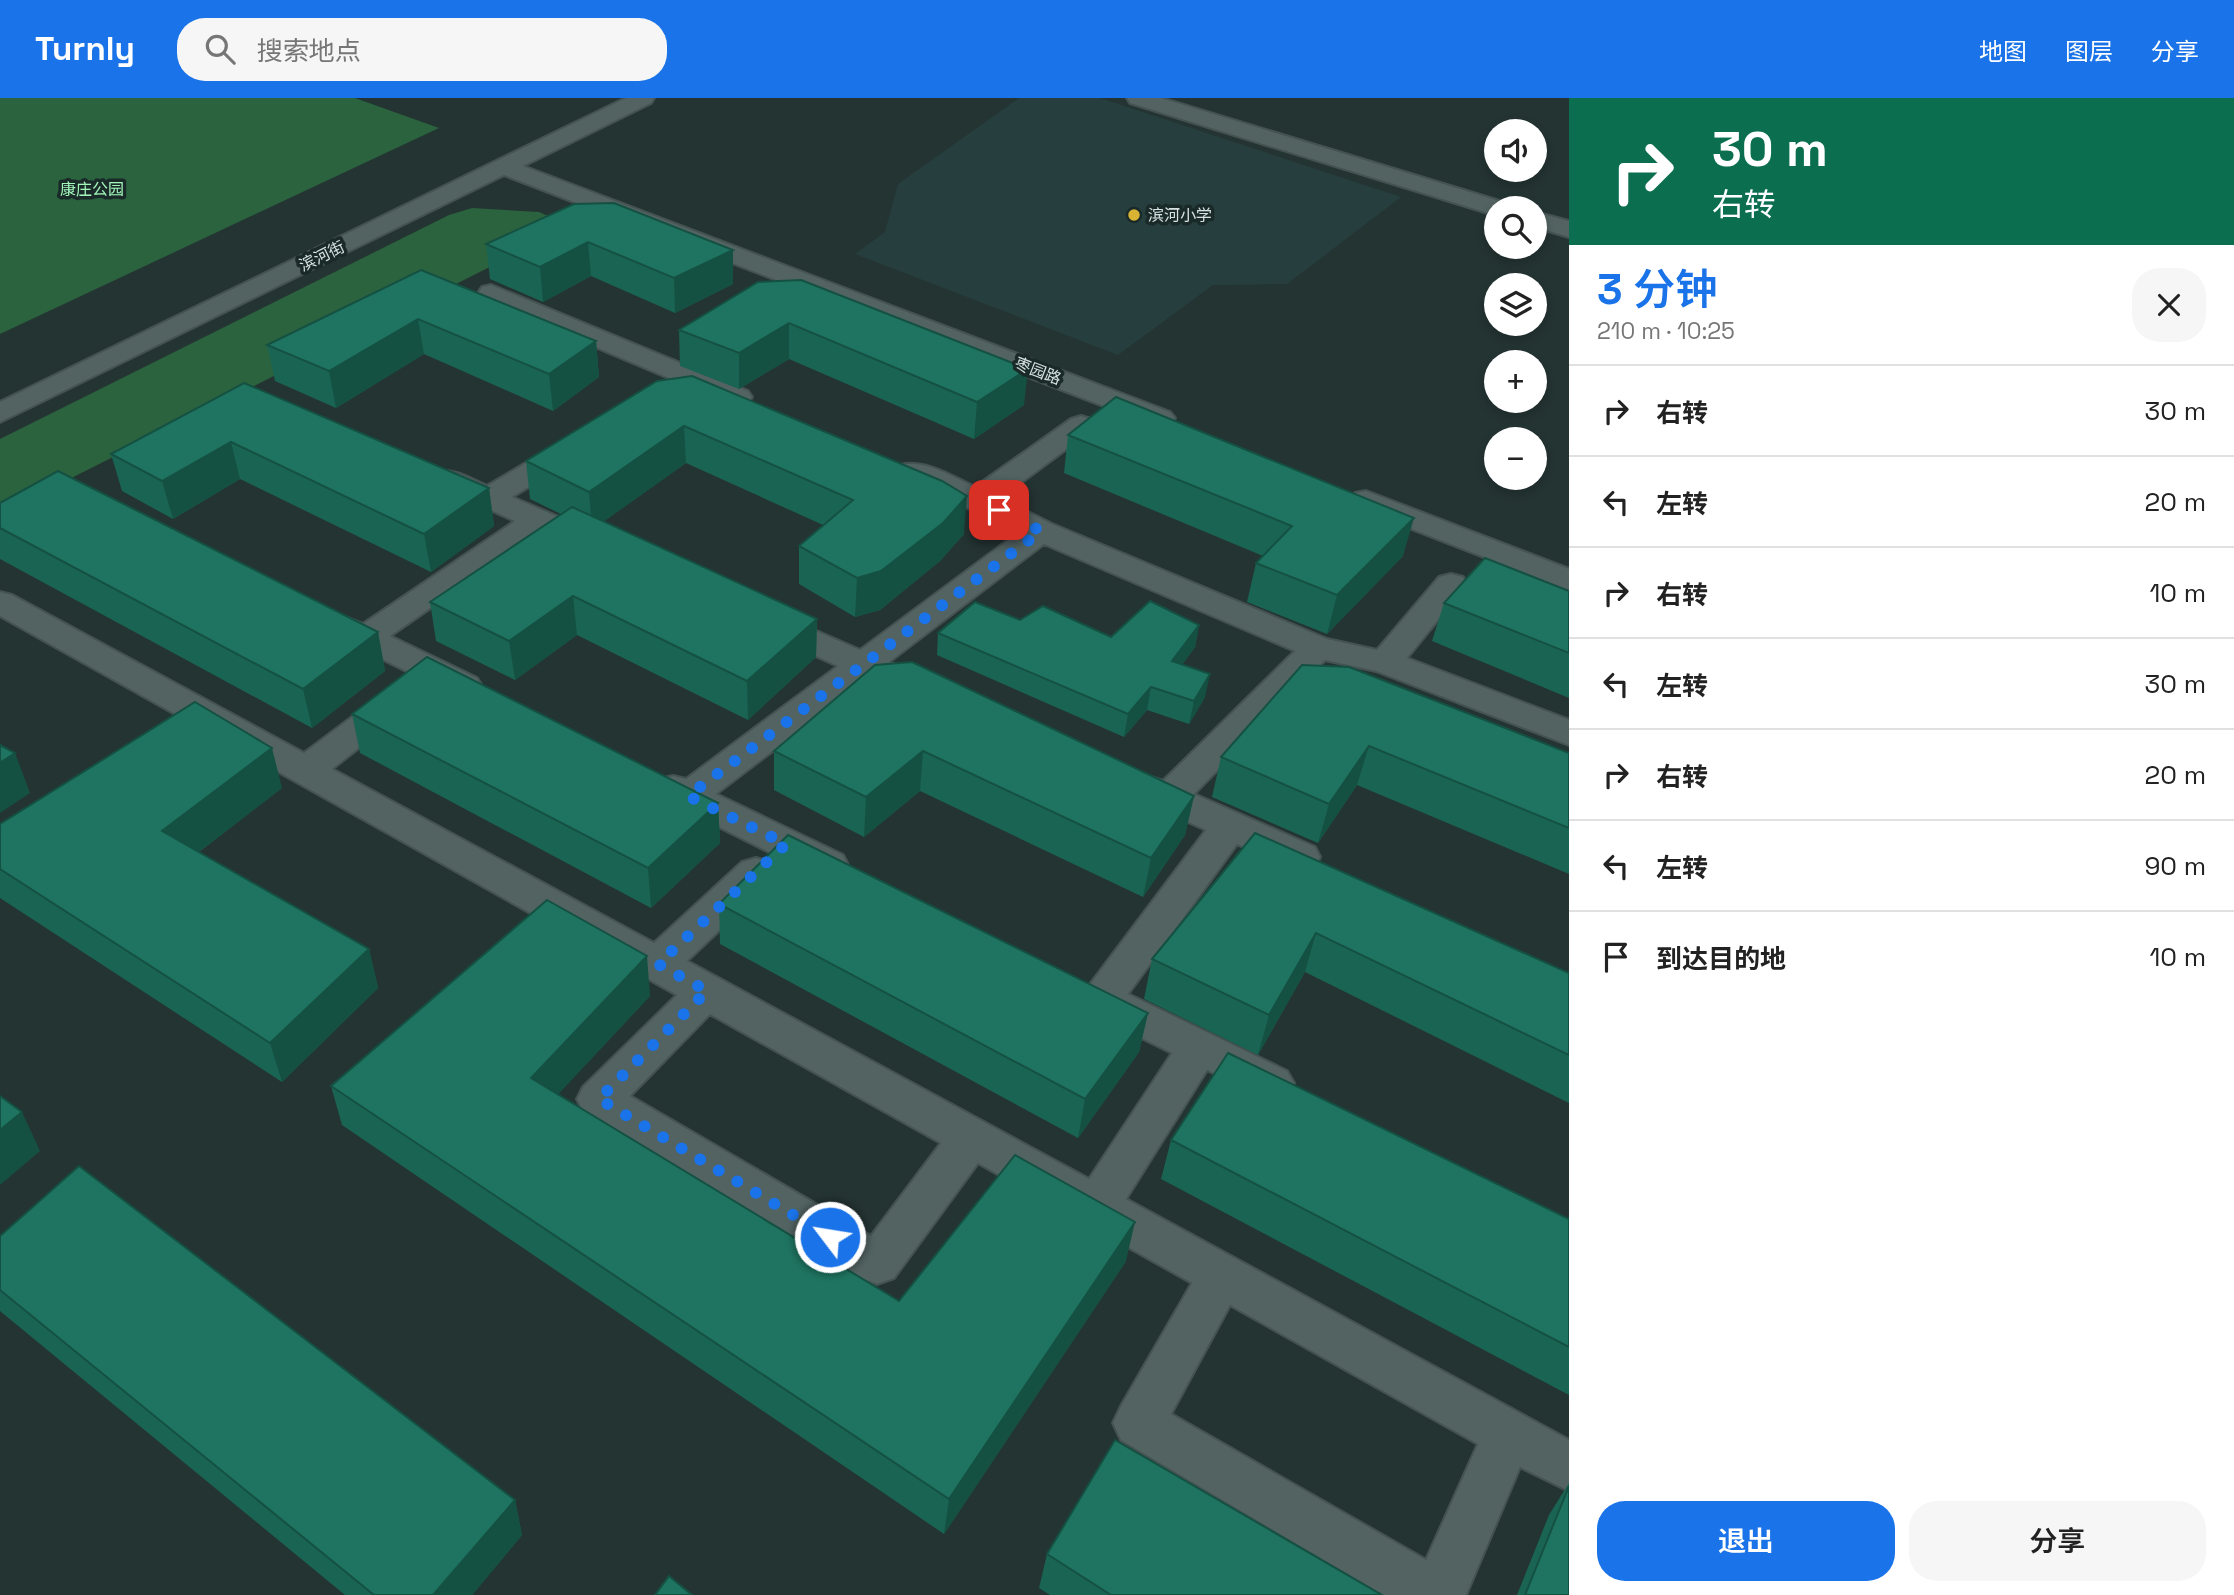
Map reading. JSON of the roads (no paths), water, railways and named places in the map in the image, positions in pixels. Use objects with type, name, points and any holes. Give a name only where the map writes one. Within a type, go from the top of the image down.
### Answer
[{"type":"street","name":"滨河街","points":[[0,413],[643,98]]},
{"type":"street","points":[[1138,98],[1484,204]]},
{"type":"street","name":"枣园路","points":[[505,167],[1178,426]]},
{"type":"street","points":[[1547,223],[1569,229]]},
{"type":"street","points":[[491,293],[767,409]]},
{"type":"street","points":[[657,399],[693,378]]},
{"type":"street","points":[[978,499],[1082,425]]},
{"type":"street","points":[[488,498],[596,434]]},
{"type":"street","points":[[891,462],[978,499],[1041,531],[1318,648],[1385,662],[1569,733]]},
{"type":"street","points":[[414,465],[625,558]]},
{"type":"street","points":[[1344,491],[1569,580]]},
{"type":"street","points":[[366,638],[537,520]]},
{"type":"street","points":[[688,796],[1041,531]]},
{"type":"street","points":[[1385,662],[1451,584]]},
{"type":"street","points":[[0,602],[1569,1467]]},
{"type":"street","points":[[305,608],[495,701]]},
{"type":"street","points":[[738,608],[952,703]]},
{"type":"street","points":[[1168,798],[1318,648]]},
{"type":"street","points":[[306,769],[434,671]]},
{"type":"street","points":[[639,772],[859,880]]},
{"type":"street","points":[[1117,775],[1331,870]]},
{"type":"street","points":[[1230,825],[1083,990],[1310,1102]]},
{"type":"street","points":[[658,964],[786,844]]},
{"type":"street","points":[[707,991],[599,1099],[877,1264],[971,1138]]},
{"type":"street","points":[[1096,1207],[1199,1047]]},
{"type":"street","points":[[1221,1276],[1139,1423],[1436,1595],[1508,1435]]},
{"type":"place","name":"滨河小学","points":[[1134,215]]},
{"type":"park label","name":"康庄公园","points":[[92,189]]}]
